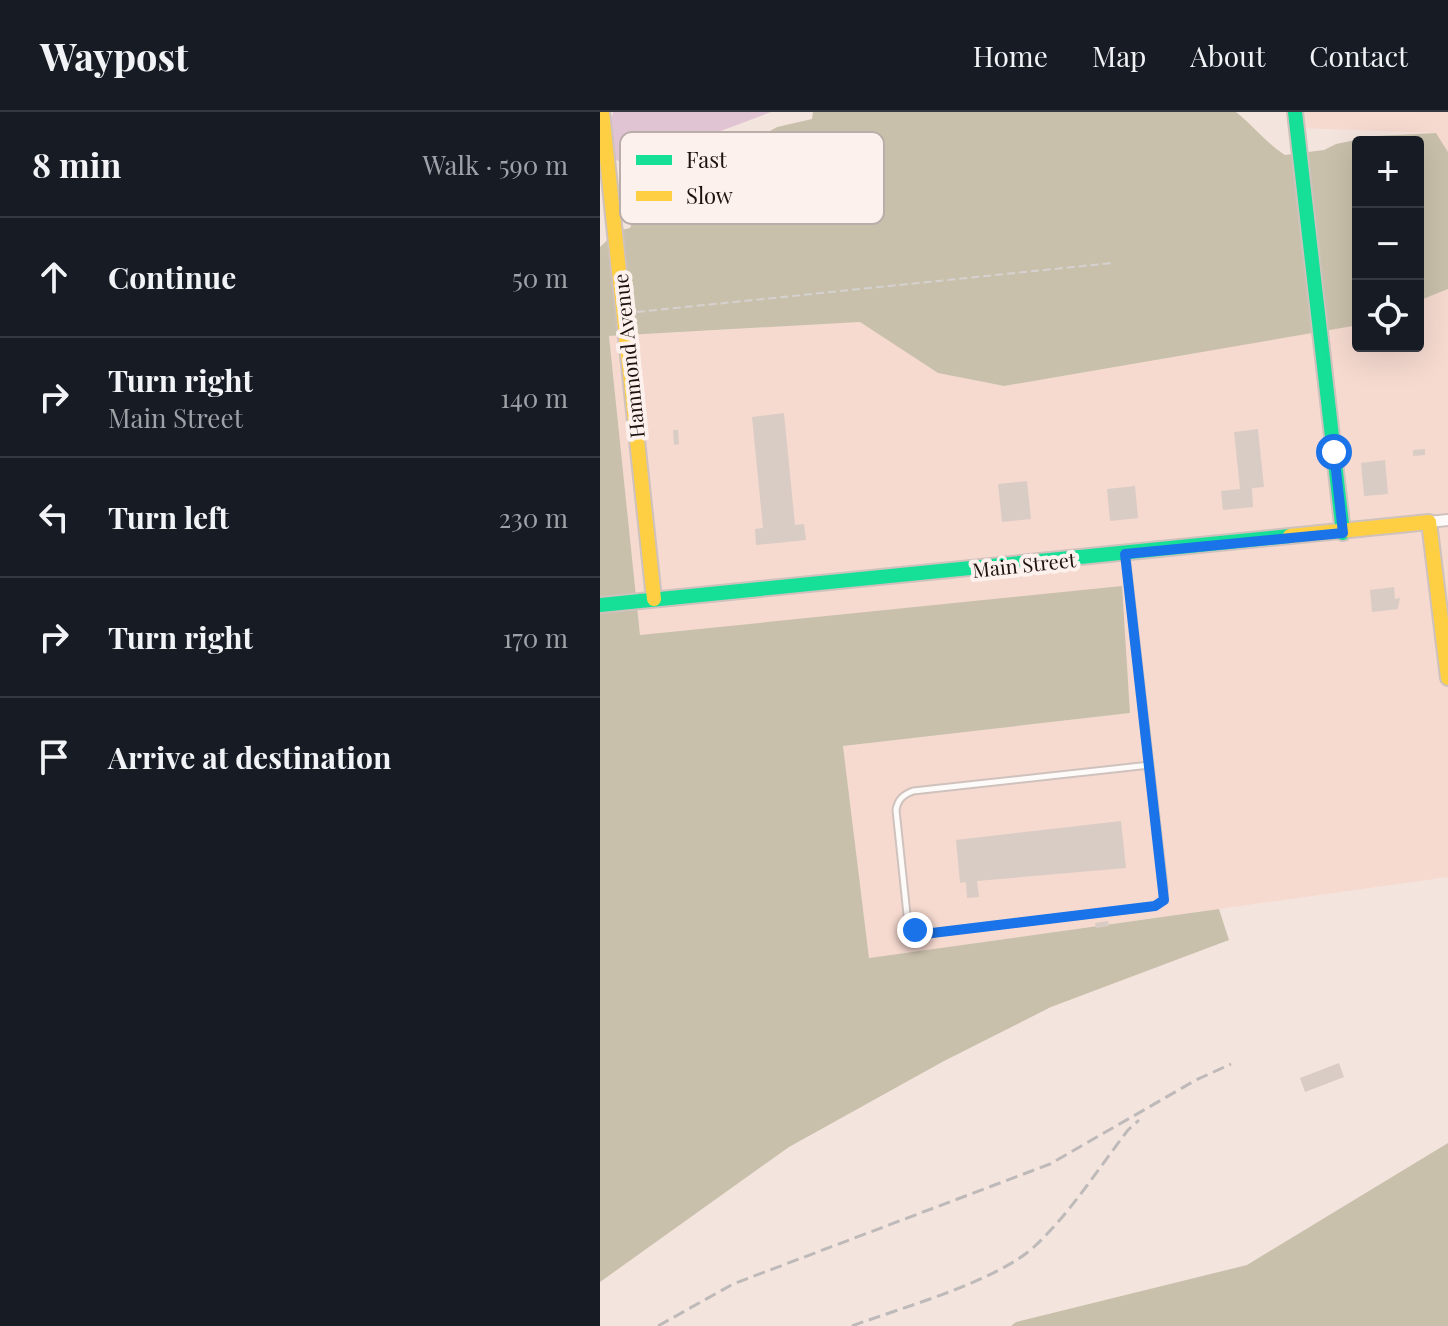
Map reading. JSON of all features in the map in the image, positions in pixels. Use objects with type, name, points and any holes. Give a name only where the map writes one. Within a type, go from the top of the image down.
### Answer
[{"type":"street","name":"Hammond Avenue","points":[[602,112],[654,599]]},
{"type":"street","points":[[1295,112],[1343,533]]},
{"type":"street","name":"Main Street","points":[[600,605],[1343,533],[1448,520]]},
{"type":"street","points":[[1429,522],[1448,678]]},
{"type":"lane","points":[[1125,554],[1150,765],[1164,887],[1164,900],[1155,906],[924,934],[908,924],[896,810],[897,802],[904,795],[913,791],[1150,765]]},
{"type":"path","points":[[624,313],[1112,263]]},
{"type":"shaded area","points":[[613,112],[771,112],[718,132],[620,132],[620,162],[616,160],[613,148]]},
{"type":"shaded area","points":[[813,112],[1236,112],[1285,155],[1324,150],[1352,141],[1352,326],[1004,386],[938,373],[860,322],[609,336],[640,635],[1122,586],[1130,713],[843,746],[869,958],[1219,909],[1229,940],[1051,1007],[944,1061],[789,1147],[600,1282],[600,247],[617,231],[630,228],[632,224],[884,224],[884,132],[768,132],[812,119]]},
{"type":"shaded area","points":[[1293,112],[1448,112],[1448,152],[1435,133],[1298,128]]},
{"type":"shaded area","points":[[1436,133],[1448,152],[1448,289],[1424,299],[1424,136],[1375,136]]},
{"type":"shaded area","points":[[1448,289],[1448,877],[869,958],[843,746],[1130,713],[1121,587],[640,635],[609,336],[861,322],[938,373],[1004,386],[1352,325],[1352,352],[1424,352],[1424,299]]},
{"type":"shaded area","points":[[1448,1143],[1448,1326],[1011,1326],[1016,1322],[1247,1265]]},
{"type":"building","points":[[784,413],[795,525],[804,524],[806,540],[756,545],[755,529],[763,528],[752,417]]},
{"type":"building","points":[[1258,429],[1264,487],[1252,488],[1253,507],[1223,510],[1221,491],[1240,489],[1234,432]]},
{"type":"building","points":[[673,430],[678,430],[679,444],[674,445]]},
{"type":"building","points":[[1425,449],[1425,455],[1413,456],[1413,450]]},
{"type":"building","points":[[1385,460],[1388,494],[1364,496],[1361,463]]},
{"type":"building","points":[[1027,481],[1031,519],[1002,522],[998,484]]},
{"type":"building","points":[[1135,486],[1138,518],[1110,521],[1107,489]]},
{"type":"building","points":[[1394,587],[1395,599],[1400,598],[1398,609],[1372,612],[1370,590]]},
{"type":"building","points":[[1121,821],[1126,868],[977,881],[979,897],[967,898],[966,882],[960,883],[956,840]]},
{"type":"building","points":[[1108,921],[1109,926],[1096,928],[1095,923]]},
{"type":"building","points":[[1339,1063],[1344,1077],[1305,1092],[1300,1078]]},
{"type":"railway","points":[[658,1326],[733,1284],[1050,1164],[1196,1080],[1231,1064]]},
{"type":"railway","points":[[852,1326],[949,1292],[1020,1258],[1061,1219],[1128,1130],[1139,1120]]},
{"type":"traffic: fast","points":[[1295,112],[1343,533]]},
{"type":"traffic: fast","points":[[600,605],[1290,536]]},
{"type":"traffic: slow","points":[[602,112],[654,599]]},
{"type":"traffic: slow","points":[[1290,536],[1429,522],[1448,678]]},
{"type":"route","points":[[915,930],[924,934],[1155,906],[1164,900],[1125,554],[1343,533],[1334,452]]}]
